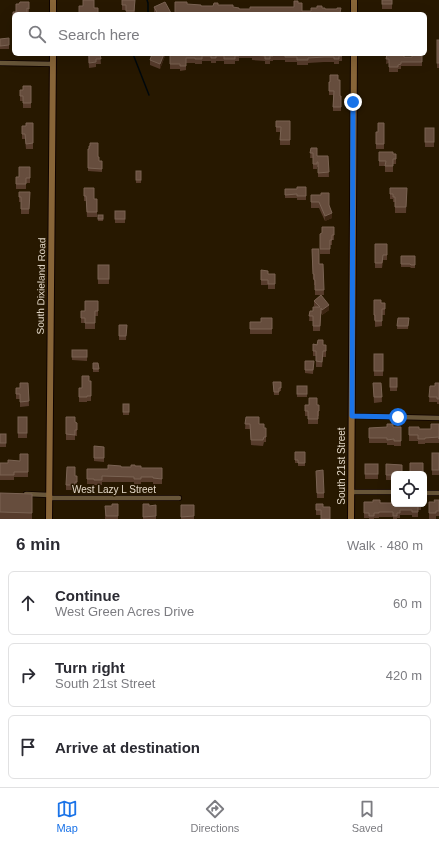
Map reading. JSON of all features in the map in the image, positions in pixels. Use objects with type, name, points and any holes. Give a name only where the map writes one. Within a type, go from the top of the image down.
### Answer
[{"type":"street","points":[[53,0],[53,12]]},
{"type":"street","points":[[354,0],[354,12]]},
{"type":"street","name":"South Dixieland Road","points":[[49,519],[53,56]]},
{"type":"street","name":"South 21st Street","points":[[351,519],[354,56]]},
{"type":"street","points":[[0,63],[53,64]]},
{"type":"street","points":[[352,416],[439,418]]},
{"type":"street","points":[[351,492],[391,492]]},
{"type":"street","points":[[427,493],[439,493]]},
{"type":"street","name":"West Lazy L Street","points":[[21,494],[49,497],[179,498]]},
{"type":"building","points":[[83,0],[94,0],[94,8],[98,8],[98,12],[79,12],[79,6],[83,6]]},
{"type":"building","points":[[122,0],[135,0],[134,11],[126,11],[126,5],[122,5]]},
{"type":"building","points":[[382,0],[392,0],[392,4],[382,4]]},
{"type":"building","points":[[294,1],[298,1],[298,3],[302,3],[302,11],[311,11],[311,8],[317,8],[317,6],[322,6],[322,8],[325,9],[341,8],[340,12],[175,12],[175,2],[187,2],[187,4],[201,6],[213,6],[214,3],[218,3],[218,5],[233,5],[233,7],[239,9],[250,9],[250,7],[294,7]]},
{"type":"building","points":[[20,2],[29,2],[29,9],[27,8],[27,12],[16,12],[16,4],[19,4]]},
{"type":"building","points":[[165,2],[170,12],[157,12],[154,7]]},
{"type":"building","points":[[9,38],[9,45],[0,46],[0,39]]},
{"type":"building","points":[[437,40],[439,40],[439,63],[437,63]]},
{"type":"building","points":[[89,56],[100,56],[101,59],[96,59],[96,62],[89,63]]},
{"type":"building","points":[[151,56],[163,56],[160,64],[150,60]]},
{"type":"building","points":[[170,56],[202,56],[202,59],[186,58],[186,66],[180,66],[180,64],[170,64]]},
{"type":"building","points":[[224,56],[235,56],[235,59],[224,59]]},
{"type":"building","points":[[265,56],[270,56],[270,59],[265,59]]},
{"type":"building","points":[[339,56],[339,59],[334,59],[334,57],[324,57],[308,58],[308,60],[297,60],[297,57],[285,57]]},
{"type":"building","points":[[387,56],[422,56],[422,62],[401,62],[398,67],[389,67],[389,59],[386,59]]},
{"type":"building","points":[[330,75],[338,75],[338,80],[340,80],[341,107],[333,107],[334,91],[329,91]]},
{"type":"building","points":[[23,86],[31,86],[31,103],[23,103],[23,96],[20,96],[20,90],[23,90]]},
{"type":"building","points":[[276,121],[290,121],[290,140],[280,140],[281,127],[276,127]]},
{"type":"building","points":[[26,123],[33,123],[33,143],[26,144],[25,134],[22,134],[22,126],[26,126]]},
{"type":"building","points":[[378,123],[384,123],[384,144],[376,144]]},
{"type":"building","points":[[425,128],[434,128],[434,142],[425,142]]},
{"type":"building","points":[[90,143],[98,143],[98,157],[99,161],[102,161],[102,169],[88,168],[88,149]]},
{"type":"building","points":[[311,148],[317,148],[317,156],[328,156],[329,172],[318,173],[318,162],[317,164],[313,164],[313,153],[310,153]]},
{"type":"building","points":[[379,152],[393,152],[393,154],[396,154],[396,159],[393,159],[393,166],[385,166],[386,161],[379,161]]},
{"type":"building","points":[[19,167],[30,167],[30,178],[26,178],[26,184],[16,184],[16,177],[19,177]]},
{"type":"building","points":[[136,171],[141,171],[141,180],[136,180]]},
{"type":"building","points":[[297,187],[306,187],[306,196],[297,196],[297,194],[285,195],[285,189],[297,189]]},
{"type":"building","points":[[84,188],[94,188],[94,199],[97,199],[97,212],[87,212]]},
{"type":"building","points":[[390,188],[407,188],[406,207],[395,207],[395,197],[393,197],[393,194],[390,194]]},
{"type":"building","points":[[19,192],[30,192],[29,209],[21,209],[21,197],[19,197]]},
{"type":"building","points":[[321,193],[329,193],[329,205],[332,213],[325,216],[319,202],[311,202],[311,195],[321,195]]},
{"type":"building","points":[[115,211],[125,211],[125,219],[115,219]]},
{"type":"building","points":[[98,215],[103,215],[103,219],[98,219]]},
{"type":"building","points":[[322,227],[334,227],[334,235],[332,235],[332,240],[330,240],[330,249],[320,249],[320,234],[322,233]]},
{"type":"building","points":[[375,244],[387,244],[387,255],[383,255],[382,263],[375,263]]},
{"type":"building","points":[[312,249],[319,249],[319,264],[323,264],[324,290],[315,290]]},
{"type":"building","points":[[401,256],[415,256],[415,265],[401,264]]},
{"type":"building","points":[[98,265],[109,265],[109,279],[98,279]]},
{"type":"building","points":[[261,270],[268,271],[268,274],[275,274],[275,284],[268,284],[268,280],[261,280]]},
{"type":"building","points":[[321,295],[329,305],[322,310],[321,308],[320,326],[313,326],[313,316],[309,316],[310,311],[313,311],[313,307],[320,307],[314,301]]},
{"type":"building","points":[[374,300],[381,300],[381,303],[385,303],[385,309],[382,309],[382,321],[375,321]]},
{"type":"building","points":[[85,301],[98,301],[98,311],[95,311],[95,323],[85,323],[85,318],[81,318],[81,311],[85,311]]},
{"type":"building","points":[[261,318],[272,318],[272,329],[250,329],[250,322],[261,322]]},
{"type":"building","points":[[398,318],[409,318],[408,326],[397,326]]},
{"type":"building","points":[[119,325],[127,325],[126,336],[119,336]]},
{"type":"building","points":[[318,340],[323,340],[323,345],[326,345],[326,351],[323,351],[322,362],[316,361],[316,351],[313,351],[313,344],[317,345]]},
{"type":"building","points":[[72,350],[87,350],[87,357],[72,357]]},
{"type":"building","points":[[374,354],[383,354],[383,371],[374,371]]},
{"type":"building","points":[[305,361],[314,361],[313,370],[305,370]]},
{"type":"building","points":[[93,363],[98,363],[99,369],[93,369]]},
{"type":"building","points":[[82,376],[89,376],[89,381],[91,381],[91,396],[79,397],[79,388],[82,388]]},
{"type":"building","points":[[390,378],[397,378],[397,387],[390,387]]},
{"type":"building","points":[[273,382],[281,382],[279,392],[274,392]]},
{"type":"building","points":[[20,383],[28,383],[29,401],[20,402],[20,394],[16,394],[16,388],[20,388]]},
{"type":"building","points":[[373,383],[381,383],[382,397],[374,397]]},
{"type":"building","points":[[435,383],[439,383],[439,399],[437,399],[437,397],[429,397],[430,386],[435,386]]},
{"type":"building","points":[[297,386],[307,386],[307,394],[297,394]]},
{"type":"building","points":[[309,398],[317,398],[317,405],[319,405],[318,419],[308,419],[308,411],[305,411],[305,405],[309,405]]},
{"type":"building","points":[[123,404],[129,404],[129,412],[123,412]]},
{"type":"building","points":[[18,417],[27,417],[27,433],[18,433]]},
{"type":"building","points":[[66,417],[75,417],[77,430],[75,430],[75,435],[66,434]]},
{"type":"building","points":[[246,417],[259,417],[259,424],[264,424],[264,428],[266,428],[266,437],[264,437],[263,440],[251,440],[250,424],[245,424]]},
{"type":"building","points":[[387,424],[393,424],[393,427],[401,427],[401,441],[394,441],[394,439],[387,440],[387,438],[369,438],[369,428],[387,427]]},
{"type":"building","points":[[431,424],[439,424],[439,437],[418,439],[418,435],[409,435],[409,427],[431,429]]},
{"type":"building","points":[[0,434],[6,434],[6,443],[0,443]]},
{"type":"building","points":[[94,446],[104,447],[104,458],[94,458]]},
{"type":"building","points":[[295,452],[305,452],[305,463],[298,463],[298,460],[295,460]]},
{"type":"building","points":[[432,453],[439,453],[439,470],[432,470]]},
{"type":"building","points":[[20,454],[28,454],[28,472],[14,472],[14,475],[0,475],[0,463],[8,463],[8,460],[20,461]]},
{"type":"building","points":[[410,463],[423,463],[423,471],[410,471]]},
{"type":"building","points":[[365,464],[378,464],[378,474],[365,474]]},
{"type":"building","points":[[386,464],[402,465],[402,471],[391,471],[391,475],[386,475]]},
{"type":"building","points":[[108,465],[131,467],[131,465],[135,465],[141,466],[141,468],[162,468],[162,479],[153,477],[141,477],[141,479],[134,479],[134,477],[102,476],[102,480],[87,479],[87,469],[108,469]]},
{"type":"building","points":[[67,467],[75,467],[77,482],[75,482],[75,485],[66,485]]},
{"type":"building","points":[[323,470],[324,493],[317,493],[316,471]]},
{"type":"building","points":[[0,493],[32,494],[32,513],[0,512]]},
{"type":"building","points":[[373,500],[380,500],[380,503],[391,503],[391,507],[418,507],[418,512],[412,512],[412,510],[400,510],[400,513],[397,513],[397,516],[393,516],[393,512],[379,512],[374,513],[374,516],[369,516],[369,513],[364,513],[364,502],[373,502]]},
{"type":"building","points":[[434,500],[439,500],[439,511],[436,511],[436,513],[429,513],[429,502],[435,502]]},
{"type":"building","points":[[112,504],[118,504],[118,516],[106,516],[105,506],[112,506]]},
{"type":"building","points":[[143,504],[149,504],[149,506],[156,505],[156,516],[143,517]]},
{"type":"building","points":[[316,504],[323,504],[323,507],[330,507],[330,519],[321,519],[321,510],[316,510]]},
{"type":"building","points":[[181,505],[194,505],[194,516],[181,517]]},
{"type":"waterway","points":[[147,0],[148,12]]},
{"type":"waterway","points":[[134,56],[149,95]]},
{"type":"route","points":[[353,102],[352,416],[398,417]]}]
